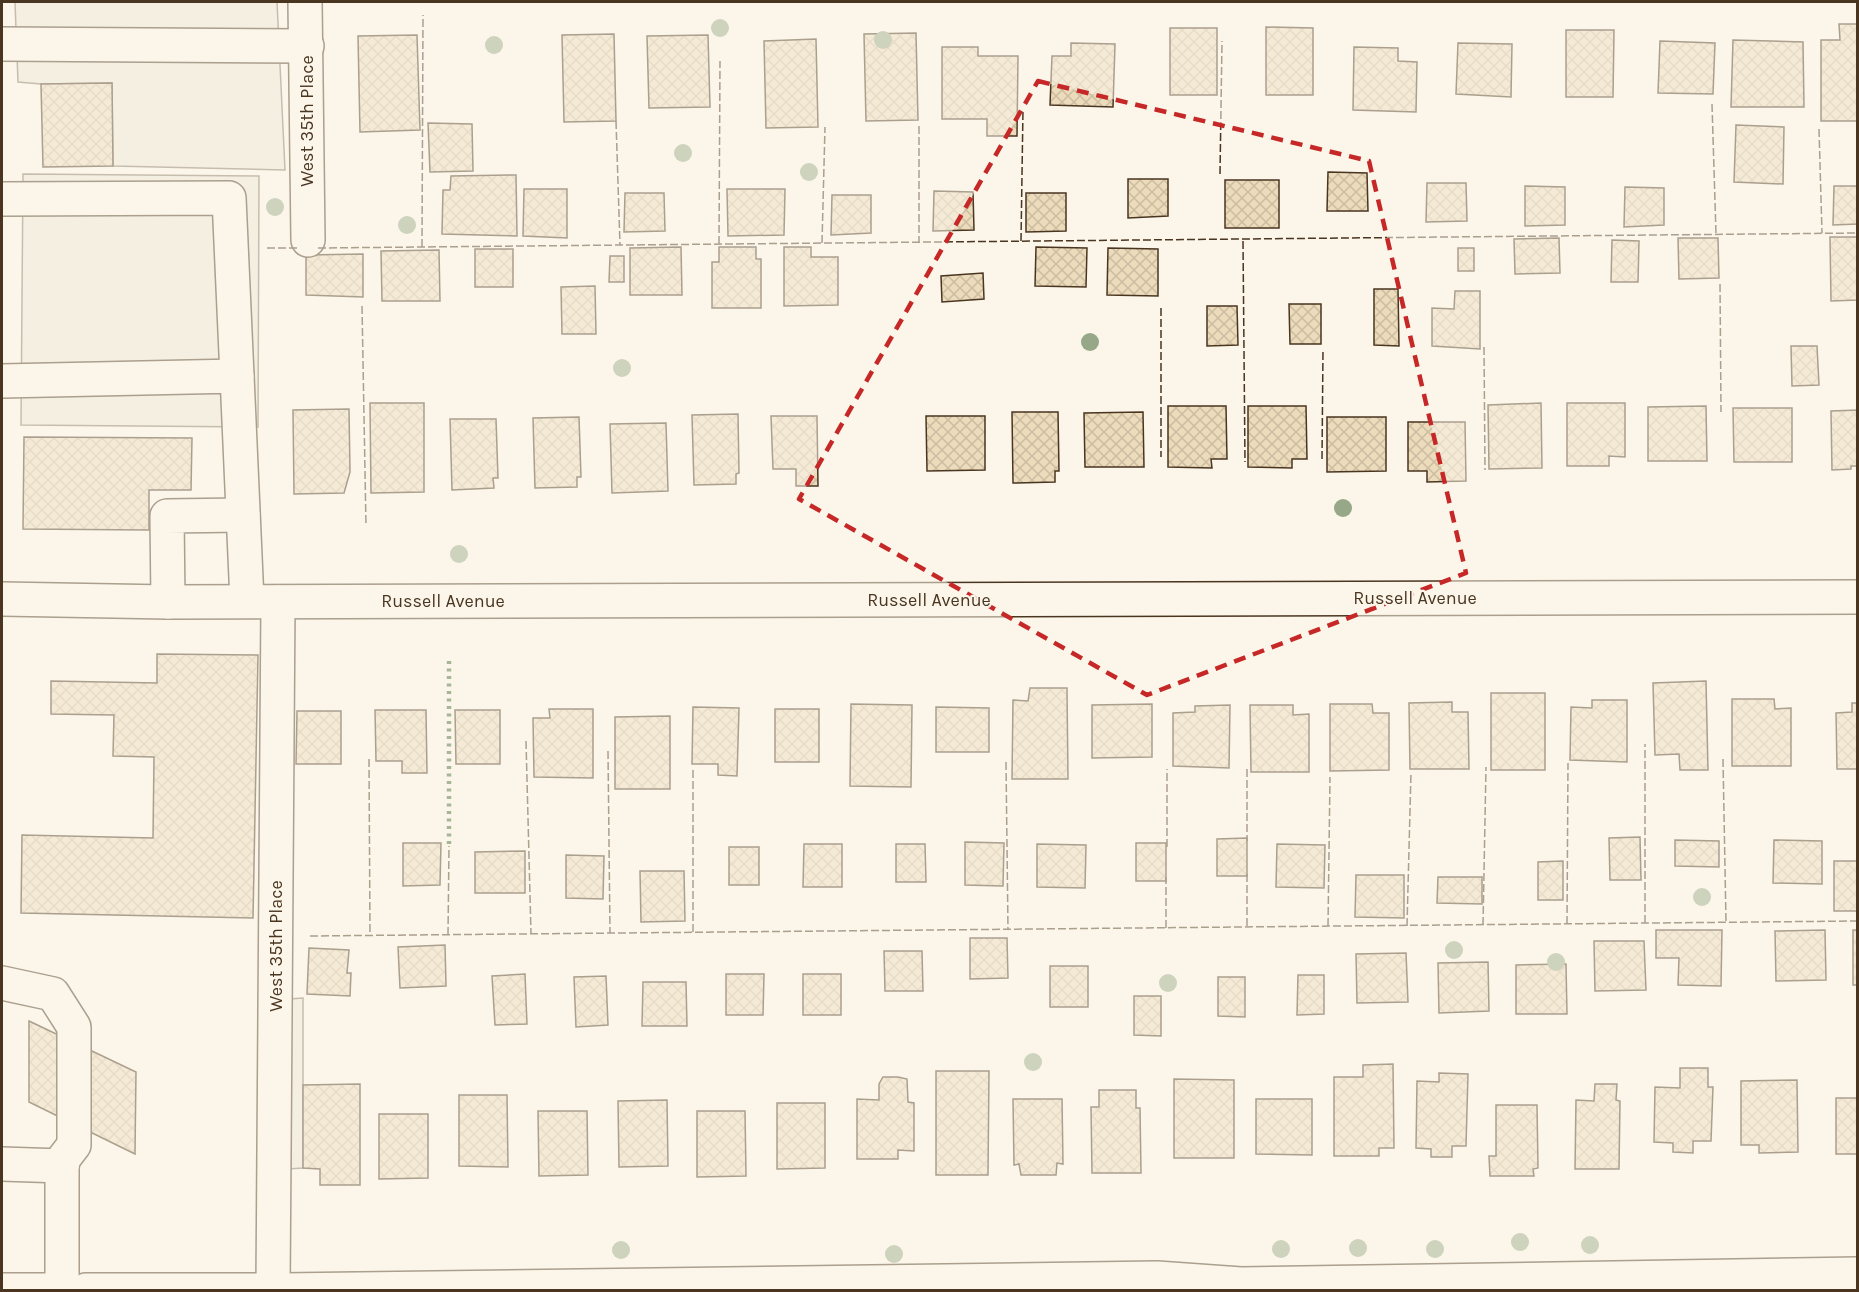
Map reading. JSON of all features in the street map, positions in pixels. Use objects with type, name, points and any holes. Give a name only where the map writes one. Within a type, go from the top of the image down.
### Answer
[{"type":"street","name":"West 35th Place","points":[[305,2],[308,240]]},
{"type":"street","points":[[2,44],[307,46]]},
{"type":"street","name":"West 35th Place","points":[[2,199],[229,198],[243,515],[262,601],[273,1289]]},
{"type":"street","points":[[2,381],[237,376]]},
{"type":"street","points":[[168,602],[167,516],[243,515]]},
{"type":"street","name":"Russell Avenue","points":[[2,599],[168,602],[1857,597]]},
{"type":"street","points":[[2,983],[53,994],[74,1028],[74,1145],[64,1158],[62,1166],[62,1290]]},
{"type":"street","points":[[2,1164],[62,1166]]},
{"type":"street","points":[[86,1290],[1157,1278],[1241,1284],[1857,1274]]},
{"type":"street","points":[[2,1290],[54,1290]]},
{"type":"highlighted area","points":[[1038,81],[1369,161],[1466,573],[1147,695],[799,499]]},
{"type":"shaded area","points":[[15,2],[277,2],[285,170],[113,166],[112,83],[18,82]]},
{"type":"shaded area","points":[[23,174],[259,176],[258,427],[21,425]]},
{"type":"shaded area","points":[[303,998],[303,1168],[288,1169],[289,999]]},
{"type":"building","points":[[1839,24],[1858,24],[1858,121],[1821,121],[1821,40],[1840,40]]},
{"type":"building","points":[[1266,27],[1313,28],[1313,95],[1266,95]]},
{"type":"building","points":[[1170,28],[1217,28],[1217,95],[1170,95]]},
{"type":"building","points":[[1566,30],[1614,30],[1613,97],[1566,97]]},
{"type":"building","points":[[916,33],[918,120],[866,121],[864,34]]},
{"type":"building","points":[[614,34],[616,121],[564,122],[562,35]]},
{"type":"building","points":[[417,35],[420,130],[360,132],[358,36]]},
{"type":"building","points":[[708,35],[710,107],[649,108],[647,36]]},
{"type":"building","points":[[816,39],[818,127],[766,128],[764,41]]},
{"type":"building","points":[[1733,40],[1803,42],[1804,107],[1731,107]]},
{"type":"building","points":[[1660,41],[1715,43],[1713,94],[1658,93]]},
{"type":"building","points":[[1071,43],[1115,44],[1113,107],[1050,105],[1052,56],[1071,56]]},
{"type":"building","points":[[1458,43],[1512,44],[1511,97],[1456,94]]},
{"type":"building","points":[[942,47],[978,47],[978,56],[1018,56],[1017,136],[987,136],[987,119],[942,119]]},
{"type":"building","points":[[1354,47],[1398,48],[1398,61],[1417,62],[1416,112],[1353,110]]},
{"type":"building","points":[[112,83],[113,166],[43,167],[41,84]]},
{"type":"building","points":[[428,123],[472,124],[473,171],[430,172]]},
{"type":"building","points":[[1736,125],[1784,127],[1783,184],[1734,182]]},
{"type":"building","points":[[1328,172],[1367,173],[1368,211],[1327,211]]},
{"type":"building","points":[[516,175],[517,236],[442,234],[443,190],[450,190],[451,176]]},
{"type":"building","points":[[1128,179],[1168,179],[1168,216],[1128,218]]},
{"type":"building","points":[[1225,180],[1279,180],[1279,228],[1225,228]]},
{"type":"building","points":[[1427,183],[1466,183],[1467,221],[1426,222]]},
{"type":"building","points":[[1525,186],[1565,187],[1565,225],[1525,226]]},
{"type":"building","points":[[1834,186],[1858,186],[1858,224],[1833,225]]},
{"type":"building","points":[[1625,187],[1664,188],[1664,225],[1624,227]]},
{"type":"building","points":[[524,189],[567,189],[567,238],[523,236]]},
{"type":"building","points":[[727,189],[785,189],[784,235],[728,236]]},
{"type":"building","points":[[934,191],[973,192],[974,230],[933,231]]},
{"type":"building","points":[[625,193],[664,193],[665,231],[624,232]]},
{"type":"building","points":[[1026,193],[1066,193],[1066,231],[1026,232]]},
{"type":"building","points":[[832,195],[871,195],[871,233],[831,235]]},
{"type":"building","points":[[1830,237],[1858,237],[1858,300],[1831,301]]},
{"type":"building","points":[[1559,238],[1560,273],[1515,274],[1514,239]]},
{"type":"building","points":[[1678,238],[1718,238],[1719,278],[1679,279]]},
{"type":"building","points":[[1612,240],[1639,241],[1638,282],[1611,282]]},
{"type":"building","points":[[681,247],[682,295],[630,295],[630,248]]},
{"type":"building","points":[[719,247],[756,247],[756,259],[761,259],[761,308],[712,308],[712,262],[719,262]]},
{"type":"building","points":[[784,247],[811,247],[811,257],[838,257],[838,305],[784,306]]},
{"type":"building","points":[[1036,247],[1087,248],[1086,287],[1035,286]]},
{"type":"building","points":[[1108,248],[1158,249],[1158,296],[1107,295]]},
{"type":"building","points":[[1458,248],[1474,248],[1474,271],[1458,271]]},
{"type":"building","points":[[475,249],[513,249],[513,287],[475,287]]},
{"type":"building","points":[[439,250],[440,301],[382,301],[381,251]]},
{"type":"building","points":[[363,254],[363,297],[306,295],[306,255]]},
{"type":"building","points":[[610,256],[624,256],[624,282],[609,282]]},
{"type":"building","points":[[983,273],[984,299],[942,302],[941,276]]},
{"type":"building","points":[[595,286],[596,334],[562,334],[561,287]]},
{"type":"building","points":[[1374,289],[1398,289],[1399,346],[1374,345]]},
{"type":"building","points":[[1455,291],[1480,291],[1480,349],[1432,346],[1432,308],[1454,309]]},
{"type":"building","points":[[1289,304],[1321,304],[1321,344],[1290,344]]},
{"type":"building","points":[[1207,306],[1237,306],[1238,345],[1207,346]]},
{"type":"building","points":[[1791,346],[1817,346],[1819,385],[1792,386]]},
{"type":"building","points":[[370,403],[424,403],[424,492],[371,493]]},
{"type":"building","points":[[1541,403],[1542,468],[1489,469],[1488,405]]},
{"type":"building","points":[[1567,403],[1625,403],[1625,457],[1609,456],[1609,466],[1567,466]]},
{"type":"building","points":[[1168,406],[1226,406],[1227,459],[1211,459],[1212,468],[1168,467]]},
{"type":"building","points":[[1248,406],[1306,406],[1307,459],[1292,459],[1292,468],[1248,467]]},
{"type":"building","points":[[1706,406],[1707,461],[1648,461],[1648,407]]},
{"type":"building","points":[[1733,408],[1792,408],[1792,462],[1734,462]]},
{"type":"building","points":[[349,409],[350,472],[344,493],[294,494],[293,410]]},
{"type":"building","points":[[1858,410],[1858,466],[1851,466],[1851,469],[1832,470],[1831,411]]},
{"type":"building","points":[[1012,412],[1058,412],[1059,471],[1055,471],[1055,482],[1013,483]]},
{"type":"building","points":[[1143,412],[1144,467],[1085,467],[1084,413]]},
{"type":"building","points":[[738,414],[739,473],[736,474],[736,484],[694,485],[692,415]]},
{"type":"building","points":[[771,416],[817,416],[818,486],[796,486],[796,469],[773,469]]},
{"type":"building","points":[[926,416],[985,416],[985,470],[927,471]]},
{"type":"building","points":[[579,417],[581,477],[577,477],[577,487],[535,488],[533,418]]},
{"type":"building","points":[[1327,417],[1386,417],[1386,471],[1327,472]]},
{"type":"building","points":[[450,419],[496,419],[498,478],[493,478],[494,488],[452,490]]},
{"type":"building","points":[[1408,422],[1465,422],[1466,481],[1427,482],[1427,471],[1408,471]]},
{"type":"building","points":[[666,423],[668,491],[612,493],[610,424]]},
{"type":"building","points":[[24,437],[192,438],[191,490],[149,490],[149,530],[23,529]]},
{"type":"building","points":[[157,654],[258,655],[253,918],[21,913],[22,835],[153,838],[154,757],[113,756],[114,715],[51,714],[51,681],[157,683]]},
{"type":"building","points":[[1706,681],[1708,770],[1680,770],[1679,754],[1655,755],[1653,683]]},
{"type":"building","points":[[1030,688],[1067,688],[1068,779],[1012,779],[1013,700],[1028,701]]},
{"type":"building","points":[[1491,693],[1545,693],[1545,770],[1491,770]]},
{"type":"building","points":[[1732,699],[1774,699],[1775,709],[1791,708],[1791,766],[1732,766]]},
{"type":"building","points":[[1592,700],[1627,700],[1627,762],[1570,760],[1571,707],[1592,708]]},
{"type":"building","points":[[1452,702],[1452,712],[1468,712],[1469,769],[1410,769],[1409,703]]},
{"type":"building","points":[[1852,703],[1858,703],[1858,769],[1837,769],[1836,713],[1852,712]]},
{"type":"building","points":[[851,704],[912,705],[911,787],[850,786]]},
{"type":"building","points":[[1152,704],[1152,757],[1092,758],[1092,705]]},
{"type":"building","points":[[1330,704],[1372,704],[1373,713],[1389,713],[1389,770],[1330,771]]},
{"type":"building","points":[[1230,705],[1229,768],[1173,766],[1173,713],[1195,712],[1195,706]]},
{"type":"building","points":[[1250,705],[1293,705],[1293,715],[1309,714],[1309,772],[1251,772]]},
{"type":"building","points":[[693,707],[739,708],[737,776],[718,775],[718,764],[692,764]]},
{"type":"building","points":[[936,707],[989,708],[989,752],[936,752]]},
{"type":"building","points":[[549,709],[593,709],[593,778],[534,777],[533,718],[550,718]]},
{"type":"building","points":[[775,709],[819,709],[819,762],[775,762]]},
{"type":"building","points":[[375,710],[426,710],[427,773],[402,773],[402,761],[376,761]]},
{"type":"building","points":[[455,710],[500,710],[500,764],[456,764]]},
{"type":"building","points":[[297,711],[341,711],[341,764],[296,764]]},
{"type":"building","points":[[670,716],[670,789],[615,789],[615,717]]},
{"type":"building","points":[[1640,837],[1641,880],[1610,880],[1609,838]]},
{"type":"building","points":[[1247,838],[1247,876],[1217,876],[1217,839]]},
{"type":"building","points":[[1675,840],[1719,841],[1719,867],[1675,866]]},
{"type":"building","points":[[1774,840],[1822,841],[1822,884],[1773,883]]},
{"type":"building","points":[[965,842],[1004,843],[1003,886],[965,885]]},
{"type":"building","points":[[403,843],[441,843],[440,885],[403,886]]},
{"type":"building","points":[[1136,843],[1166,843],[1166,881],[1136,881]]},
{"type":"building","points":[[804,844],[842,844],[842,887],[803,887]]},
{"type":"building","points":[[896,844],[925,844],[926,882],[896,882]]},
{"type":"building","points":[[1037,844],[1086,845],[1085,888],[1037,887]]},
{"type":"building","points":[[1277,844],[1325,845],[1324,888],[1276,887]]},
{"type":"building","points":[[729,847],[759,847],[759,885],[729,885]]},
{"type":"building","points":[[525,851],[525,893],[475,893],[475,852]]},
{"type":"building","points":[[566,855],[604,856],[603,899],[566,898]]},
{"type":"building","points":[[1563,861],[1563,900],[1538,900],[1538,862]]},
{"type":"building","points":[[1834,861],[1858,861],[1858,911],[1834,911]]},
{"type":"building","points":[[640,871],[684,871],[685,921],[641,922]]},
{"type":"building","points":[[1356,875],[1404,875],[1404,918],[1355,917]]},
{"type":"building","points":[[1438,877],[1482,877],[1482,904],[1437,903]]},
{"type":"building","points":[[1656,930],[1722,930],[1721,986],[1678,985],[1679,958],[1656,958]]},
{"type":"building","points":[[1825,930],[1826,980],[1776,981],[1775,931]]},
{"type":"building","points":[[1853,930],[1858,930],[1858,985],[1853,985]]},
{"type":"building","points":[[970,938],[1007,938],[1008,978],[970,979]]},
{"type":"building","points":[[1594,941],[1644,941],[1646,990],[1595,991]]},
{"type":"building","points":[[445,945],[446,986],[400,988],[398,947]]},
{"type":"building","points":[[309,948],[349,950],[347,973],[351,973],[350,996],[307,994]]},
{"type":"building","points":[[884,951],[922,951],[923,991],[885,991]]},
{"type":"building","points":[[1406,953],[1408,1002],[1357,1003],[1356,954]]},
{"type":"building","points":[[1488,962],[1489,1011],[1439,1013],[1438,963]]},
{"type":"building","points":[[1566,964],[1567,1014],[1516,1014],[1516,965]]},
{"type":"building","points":[[1050,966],[1088,966],[1088,1007],[1050,1007]]},
{"type":"building","points":[[525,974],[527,1024],[495,1025],[492,976]]},
{"type":"building","points":[[726,974],[764,974],[763,1015],[726,1015]]},
{"type":"building","points":[[803,974],[841,974],[841,1015],[803,1015]]},
{"type":"building","points":[[1298,975],[1324,975],[1324,1014],[1297,1015]]},
{"type":"building","points":[[606,976],[608,1025],[576,1027],[574,977]]},
{"type":"building","points":[[1218,977],[1245,977],[1245,1017],[1218,1016]]},
{"type":"building","points":[[643,982],[686,982],[687,1026],[642,1026]]},
{"type":"building","points":[[1134,996],[1161,996],[1161,1036],[1134,1035]]},
{"type":"building","points":[[29,1021],[136,1072],[135,1154],[29,1102]]},
{"type":"building","points":[[1393,1064],[1394,1148],[1379,1148],[1379,1156],[1334,1156],[1334,1077],[1363,1077],[1363,1065]]},
{"type":"building","points":[[1680,1068],[1708,1068],[1708,1087],[1713,1087],[1711,1141],[1693,1141],[1693,1153],[1673,1152],[1673,1143],[1654,1142],[1655,1087],[1680,1088]]},
{"type":"building","points":[[936,1071],[989,1071],[988,1175],[936,1175]]},
{"type":"building","points":[[1439,1073],[1468,1074],[1466,1146],[1452,1146],[1452,1157],[1431,1157],[1431,1149],[1416,1148],[1417,1081],[1439,1082]]},
{"type":"building","points":[[883,1077],[907,1079],[908,1102],[914,1103],[914,1151],[898,1150],[898,1159],[857,1159],[857,1099],[879,1100],[879,1084]]},
{"type":"building","points":[[1174,1079],[1234,1080],[1234,1158],[1174,1158]]},
{"type":"building","points":[[1797,1080],[1798,1152],[1759,1153],[1759,1145],[1741,1145],[1741,1081]]},
{"type":"building","points":[[360,1084],[360,1185],[320,1185],[320,1169],[303,1168],[303,1085]]},
{"type":"building","points":[[1595,1084],[1617,1084],[1616,1100],[1620,1101],[1619,1169],[1575,1169],[1576,1100],[1594,1101]]},
{"type":"building","points":[[1099,1090],[1136,1090],[1136,1108],[1140,1108],[1141,1173],[1092,1173],[1091,1107],[1099,1107]]},
{"type":"building","points":[[459,1095],[507,1095],[508,1167],[459,1166]]},
{"type":"building","points":[[1836,1098],[1858,1098],[1858,1154],[1836,1154]]},
{"type":"building","points":[[1013,1099],[1062,1099],[1063,1164],[1057,1163],[1056,1175],[1021,1175],[1019,1164],[1014,1165]]},
{"type":"building","points":[[1256,1099],[1312,1099],[1312,1155],[1256,1154]]},
{"type":"building","points":[[667,1100],[668,1166],[619,1167],[618,1101]]},
{"type":"building","points":[[777,1103],[825,1103],[825,1168],[777,1169]]},
{"type":"building","points":[[1496,1105],[1537,1105],[1538,1168],[1533,1169],[1534,1176],[1490,1176],[1489,1156],[1496,1156]]},
{"type":"building","points":[[538,1111],[587,1111],[588,1175],[539,1176]]},
{"type":"building","points":[[697,1111],[745,1111],[746,1176],[697,1177]]},
{"type":"building","points":[[379,1114],[428,1114],[428,1178],[379,1179]]},
{"type":"hedge","points":[[449,661],[449,846]]},
{"type":"fence","points":[[422,247],[423,15]]},
{"type":"fence","points":[[1220,174],[1222,41]]},
{"type":"fence","points":[[719,244],[720,61]]},
{"type":"fence","points":[[1712,104],[1716,234]]},
{"type":"fence","points":[[1021,241],[1023,109]]},
{"type":"fence","points":[[616,121],[620,245]]},
{"type":"fence","points":[[919,126],[919,242]]},
{"type":"fence","points":[[822,243],[825,127]]},
{"type":"fence","points":[[1819,129],[1822,233]]},
{"type":"fence","points":[[318,248],[1858,233]]},
{"type":"fence","points":[[1243,241],[1245,462]]},
{"type":"fence","points":[[267,248],[297,248]]},
{"type":"fence","points":[[1720,284],[1721,412]]},
{"type":"fence","points":[[362,306],[366,526]]},
{"type":"fence","points":[[1161,308],[1161,457]]},
{"type":"fence","points":[[1484,347],[1485,470]]},
{"type":"fence","points":[[1322,459],[1323,349]]},
{"type":"fence","points":[[526,741],[531,934]]},
{"type":"fence","points":[[1645,744],[1645,923]]},
{"type":"fence","points":[[608,751],[610,933]]},
{"type":"fence","points":[[369,759],[370,935]]},
{"type":"fence","points":[[1723,759],[1726,922]]},
{"type":"fence","points":[[1006,762],[1008,930]]},
{"type":"fence","points":[[1567,924],[1568,763]]},
{"type":"fence","points":[[1483,925],[1486,767]]},
{"type":"fence","points":[[693,768],[693,932]]},
{"type":"fence","points":[[1167,769],[1167,847]]},
{"type":"fence","points":[[1247,769],[1247,841]]},
{"type":"fence","points":[[1407,926],[1411,772]]},
{"type":"fence","points":[[1328,926],[1330,777]]},
{"type":"fence","points":[[448,935],[449,846]]},
{"type":"fence","points":[[1247,874],[1247,927]]},
{"type":"fence","points":[[1166,877],[1166,928]]},
{"type":"fence","points":[[310,936],[1858,921]]}]
